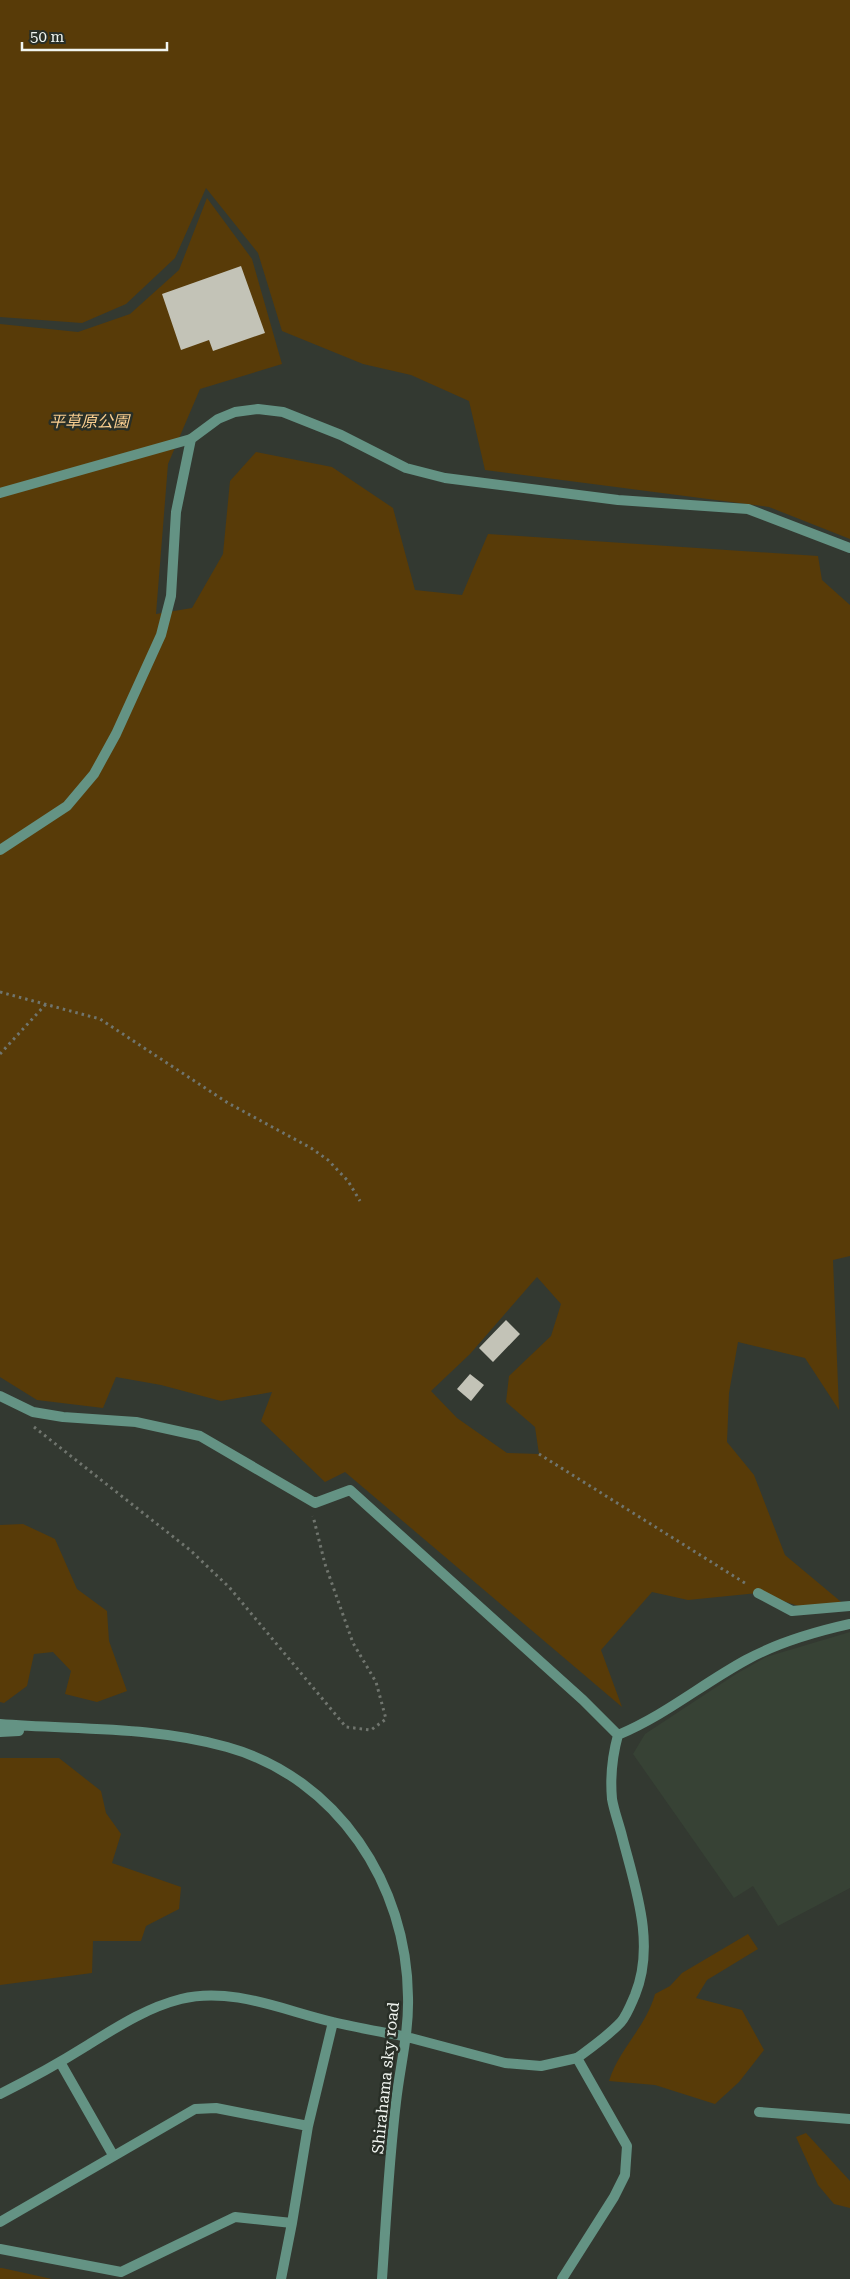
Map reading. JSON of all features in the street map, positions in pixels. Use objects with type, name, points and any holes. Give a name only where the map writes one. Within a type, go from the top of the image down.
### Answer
[{"type":"street","points":[[0,493],[191,438],[218,419],[235,412],[258,410],[283,412],[341,435],[406,468],[445,478],[618,500],[748,509],[850,548]]},
{"type":"street","points":[[0,850],[67,806],[94,774],[116,734],[162,635],[170,596],[176,512],[191,438]]},
{"type":"street","points":[[0,1396],[33,1412],[63,1417],[136,1422],[200,1436],[315,1503],[350,1490],[583,1700],[618,1735]]},
{"type":"street","points":[[758,1593],[792,1611],[850,1606]]},
{"type":"street","points":[[0,2094],[60,2062],[123,2024],[158,2006],[182,1998],[221,1996],[246,2000],[333,2022],[408,2037],[505,2063],[541,2066],[577,2058],[602,2040],[622,2021],[640,1983],[645,1958],[643,1930],[634,1883],[612,1800],[611,1771],[618,1735],[654,1718],[729,1670],[774,1646],[809,1634],[850,1624]]},
{"type":"street","name":"Shirahama sky road","points":[[0,1724],[140,1731],[226,1747],[253,1755],[286,1773],[320,1797],[344,1820],[362,1846],[377,1871],[393,1906],[404,1943],[408,1996],[408,2037],[396,2100],[382,2279]]},
{"type":"street","name":"Shirahama sky road","points":[[0,1732],[52,1728]]},
{"type":"street","points":[[281,2279],[308,2126],[333,2022]]},
{"type":"street","points":[[562,2279],[614,2197],[625,2175],[627,2146],[577,2058]]},
{"type":"street","points":[[60,2062],[113,2155]]},
{"type":"street","points":[[0,2222],[195,2109],[216,2108],[308,2126]]},
{"type":"street","points":[[759,2112],[850,2119]]},
{"type":"street","points":[[0,2249],[121,2272],[235,2217],[292,2222]]},
{"type":"path","points":[[0,992],[100,1020],[228,1103],[312,1148],[328,1160],[348,1181],[360,1201]]},
{"type":"path","points":[[0,1054],[46,1004]]},
{"type":"path","points":[[29,1423],[190,1550],[229,1587],[346,1727],[371,1730],[386,1719],[376,1682],[353,1643],[325,1564],[312,1519],[315,1503]]},
{"type":"path","points":[[539,1454],[734,1575]]},
{"type":"shaded area","points":[[850,1632],[850,1888],[778,1926],[753,1886],[734,1898],[633,1754],[645,1734],[736,1674],[766,1657]]},
{"type":"green space","points":[[0,0],[850,0],[850,539],[769,507],[485,470],[469,401],[411,375],[363,364],[282,331],[258,253],[206,188],[175,258],[126,304],[82,323],[0,317]]},
{"type":"green space","name":"平草原公園","points":[[207,198],[252,259],[282,364],[200,389],[168,464],[156,614],[192,608],[223,554],[230,481],[256,452],[332,467],[393,508],[415,590],[462,595],[488,534],[818,556],[822,580],[850,605],[850,1256],[833,1260],[839,1410],[805,1358],[738,1342],[729,1393],[727,1442],[754,1475],[785,1555],[846,1606],[814,1611],[758,1593],[688,1600],[652,1592],[601,1650],[622,1707],[345,1472],[325,1482],[261,1421],[272,1392],[221,1401],[161,1385],[116,1377],[103,1408],[37,1400],[0,1377],[0,324],[78,332],[130,314],[179,270]],"holes":[[[537,1277],[561,1304],[551,1336],[509,1376],[506,1402],[535,1427],[539,1454],[507,1453],[457,1418],[431,1391],[470,1354]]]},
{"type":"green space","points":[[23,1524],[55,1539],[77,1589],[107,1611],[109,1641],[127,1691],[97,1702],[65,1694],[71,1671],[53,1652],[34,1654],[27,1686],[4,1703],[0,1702],[0,1525]]},
{"type":"green space","points":[[0,1758],[59,1758],[101,1791],[106,1813],[121,1834],[112,1863],[181,1887],[179,1909],[146,1926],[141,1941],[93,1941],[92,1973],[0,1985]]},
{"type":"green space","points":[[748,1934],[758,1949],[707,1980],[696,1998],[742,2010],[764,2050],[739,2082],[715,2104],[655,2085],[609,2081],[613,2069],[651,2006],[655,1994],[670,1986],[682,1973]]},
{"type":"green space","points":[[806,2133],[850,2181],[850,2208],[834,2204],[818,2185],[796,2137]]},
{"type":"green space","points":[[0,2268],[2,2268],[52,2279],[0,2279]]},
{"type":"building","points":[[241,266],[265,333],[213,351],[209,340],[181,350],[162,294]]},
{"type":"building","points":[[506,1320],[520,1334],[493,1362],[479,1348]]},
{"type":"building","points":[[470,1374],[484,1385],[471,1401],[457,1389]]}]
